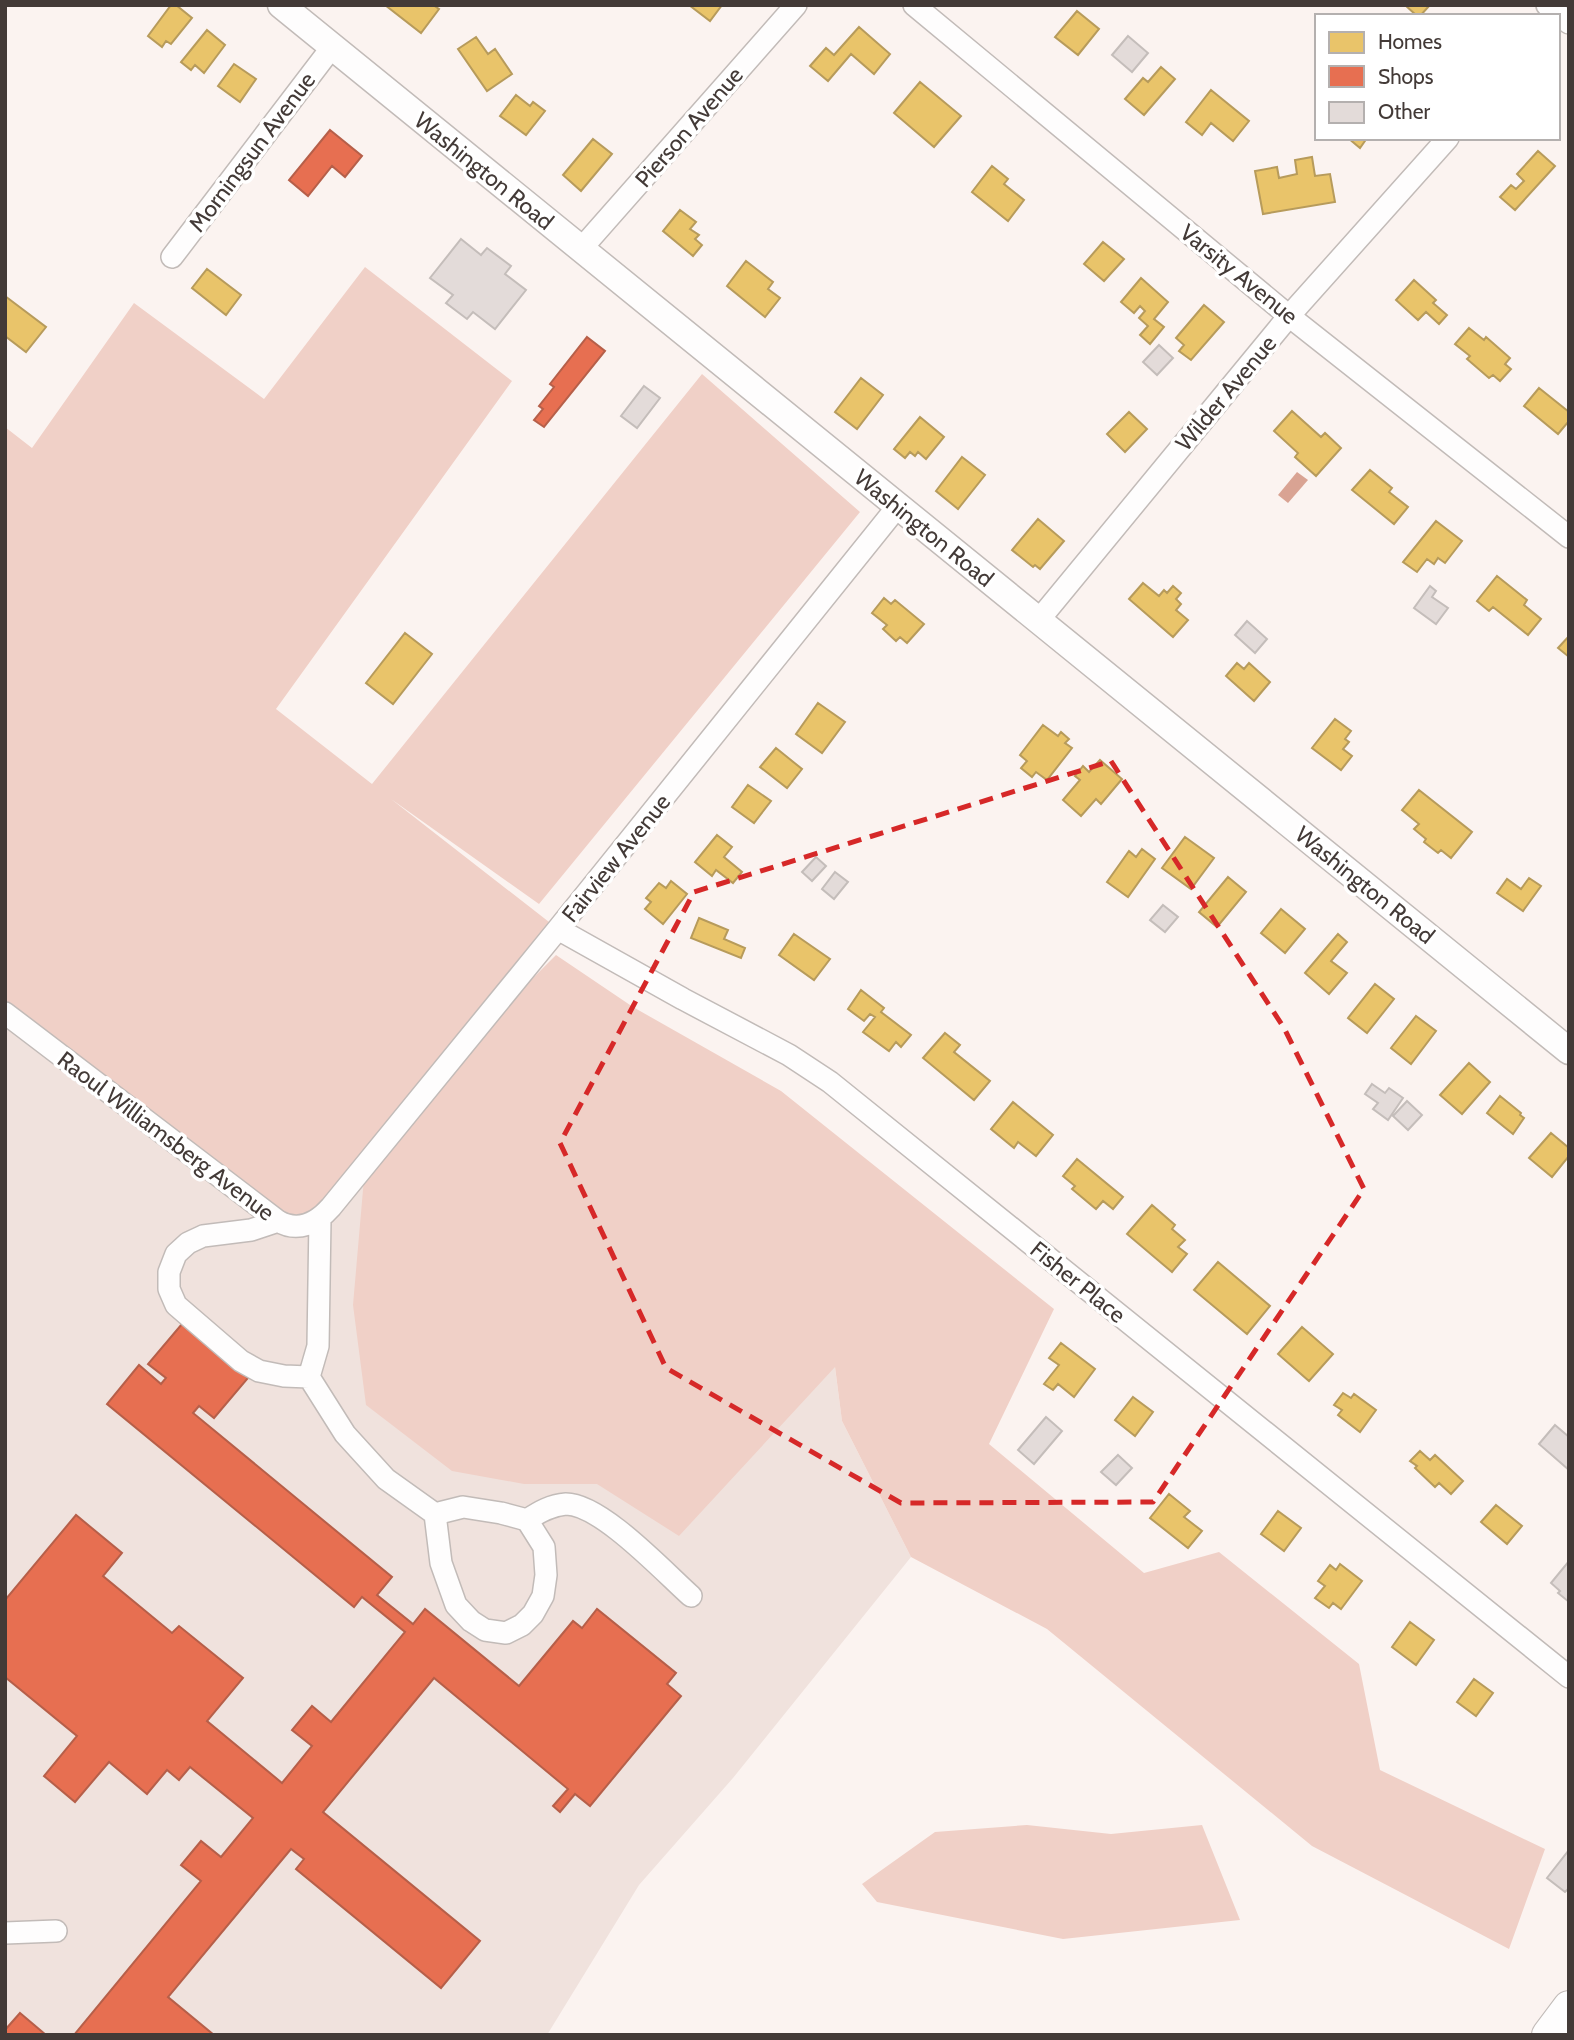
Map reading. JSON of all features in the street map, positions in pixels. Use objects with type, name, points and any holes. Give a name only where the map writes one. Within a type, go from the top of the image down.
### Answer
[{"type":"highway","points":[[1548,2035],[1569,2007]]},
{"type":"main road","name":"Washington Road","points":[[281,5],[1569,1051]]},
{"type":"street","name":"Pierson Avenue","points":[[581,249],[796,5]]},
{"type":"street","name":"Varsity Avenue","points":[[914,5],[1289,316],[1569,537]]},
{"type":"street","name":"Morningsun Avenue","points":[[172,257],[332,47]]},
{"type":"street","name":"Wilder Avenue","points":[[1038,621],[1289,316],[1446,140]]},
{"type":"street","name":"Fairview Avenue","points":[[326,1213],[898,506]]},
{"type":"street","name":"Fisher Place","points":[[558,929],[789,1055],[830,1082],[1569,1677]]},
{"type":"street","name":"Raoul Williamsberg Avenue","points":[[5,1013],[285,1226],[299,1227],[326,1213]]},
{"type":"street","points":[[326,1213],[318,1346],[309,1377],[345,1434],[386,1479],[435,1514],[441,1563],[456,1605],[471,1621],[485,1630],[506,1633],[522,1625],[533,1614],[543,1596],[546,1575],[544,1547],[527,1520],[463,1507],[435,1514]]},
{"type":"street","points":[[278,1221],[251,1230],[203,1236],[188,1243],[176,1254],[169,1272],[169,1289],[176,1305],[241,1361],[259,1371],[309,1377]]},
{"type":"street","points":[[527,1520],[543,1509],[567,1504],[587,1508],[605,1519],[691,1596]]},
{"type":"street","points":[[5,1933],[56,1931]]},
{"type":"highlighted area","points":[[1111,761],[1284,1028],[1364,1189],[1153,1502],[901,1503],[666,1368],[560,1143],[694,892]]},
{"type":"shaded area","points":[[365,267],[512,381],[276,709],[372,784],[702,374],[860,512],[539,904],[391,799],[558,929],[459,1052],[556,955],[633,1007],[781,1091],[1054,1309],[989,1444],[1144,1573],[1219,1552],[1359,1664],[1380,1770],[1545,1849],[1509,1949],[1312,1846],[1047,1629],[911,1557],[842,1421],[835,1367],[679,1536],[597,1484],[524,1484],[452,1471],[366,1405],[353,1305],[365,1167],[299,1227],[5,1020],[5,427],[32,448],[134,303],[264,399]]},
{"type":"shaded area","points":[[1297,472],[1308,480],[1288,503],[1278,495]]},
{"type":"shaded area","points":[[5,1020],[365,1168],[831,1337],[842,1421],[911,1557],[733,1778],[639,1885],[547,2035],[5,2035]]},
{"type":"shaded area","points":[[1027,1825],[1111,1834],[1202,1825],[1240,1920],[1063,1939],[877,1902],[862,1884],[935,1832]]},
{"type":"building: Homes","points":[[171,5],[176,5],[192,18],[171,44],[166,41],[162,47],[148,36]]},
{"type":"building: Homes","points":[[385,5],[433,5],[439,9],[421,33]]},
{"type":"building: Homes","points":[[689,5],[722,5],[710,21]]},
{"type":"building: Homes","points":[[1405,5],[1430,5],[1422,14],[1415,14]]},
{"type":"building: Homes","points":[[1077,11],[1099,29],[1078,55],[1055,37]]},
{"type":"building: Homes","points":[[859,27],[890,54],[874,74],[851,54],[828,81],[810,66],[826,48],[834,55]]},
{"type":"building: Homes","points":[[207,30],[225,45],[204,73],[195,65],[191,70],[181,62]]},
{"type":"building: Homes","points":[[476,37],[488,54],[495,49],[512,74],[487,91],[458,49]]},
{"type":"building: Homes","points":[[234,64],[256,79],[240,102],[218,86]]},
{"type":"building: Homes","points":[[1161,67],[1175,79],[1144,115],[1125,99],[1143,78],[1148,82]]},
{"type":"building: Homes","points":[[920,82],[961,116],[934,147],[894,113]]},
{"type":"building: Homes","points":[[1211,90],[1249,121],[1233,141],[1211,123],[1202,135],[1186,122]]},
{"type":"building: Homes","points":[[516,95],[530,106],[533,102],[545,111],[526,135],[500,116]]},
{"type":"building: Homes","points":[[593,139],[612,154],[581,191],[563,175]]},
{"type":"building: Homes","points":[[1350,140],[1366,140],[1360,148]]},
{"type":"building: Homes","points":[[1538,151],[1555,166],[1515,210],[1500,197],[1511,185],[1516,189],[1524,181],[1517,174]]},
{"type":"building: Homes","points":[[1312,157],[1315,176],[1330,174],[1335,202],[1263,214],[1255,171],[1277,167],[1279,178],[1297,174],[1295,160]]},
{"type":"building: Homes","points":[[992,166],[1008,179],[1004,184],[1024,200],[1008,221],[972,192]]},
{"type":"building: Homes","points":[[680,210],[696,222],[690,229],[699,235],[695,239],[702,245],[693,256],[663,231]]},
{"type":"building: Homes","points":[[1103,242],[1124,259],[1104,281],[1084,264]]},
{"type":"building: Homes","points":[[746,261],[773,282],[768,289],[780,298],[765,317],[727,286]]},
{"type":"building: Homes","points":[[207,269],[241,295],[226,315],[192,288]]},
{"type":"building: Homes","points":[[1141,278],[1168,302],[1154,319],[1164,327],[1150,344],[1140,335],[1148,326],[1139,318],[1145,311],[1140,306],[1134,313],[1121,302]]},
{"type":"building: Homes","points":[[1414,280],[1436,300],[1433,303],[1447,315],[1439,324],[1426,312],[1418,320],[1396,300]]},
{"type":"building: Homes","points":[[5,296],[46,327],[26,352],[5,336]]},
{"type":"building: Homes","points":[[1204,305],[1224,322],[1191,360],[1179,351],[1184,345],[1176,338]]},
{"type":"building: Homes","points":[[1469,328],[1484,340],[1486,337],[1510,358],[1505,364],[1511,369],[1500,381],[1493,375],[1489,378],[1467,359],[1470,356],[1455,344]]},
{"type":"building: Homes","points":[[861,378],[883,395],[857,429],[835,412]]},
{"type":"building: Homes","points":[[1539,388],[1569,412],[1569,421],[1558,434],[1524,406]]},
{"type":"building: Homes","points":[[1292,411],[1321,437],[1325,433],[1341,448],[1316,476],[1295,457],[1298,453],[1274,431]]},
{"type":"building: Homes","points":[[1129,412],[1147,429],[1125,452],[1107,434]]},
{"type":"building: Homes","points":[[920,417],[944,437],[926,459],[918,452],[915,456],[910,452],[905,458],[894,449]]},
{"type":"building: Homes","points":[[962,457],[985,475],[958,509],[936,491]]},
{"type":"building: Homes","points":[[1370,470],[1392,488],[1389,492],[1408,507],[1394,524],[1352,490]]},
{"type":"building: Homes","points":[[1038,519],[1064,541],[1040,569],[1035,565],[1033,567],[1012,550]]},
{"type":"building: Homes","points":[[1436,521],[1462,541],[1445,563],[1438,558],[1434,564],[1427,559],[1417,572],[1403,562]]},
{"type":"building: Homes","points":[[1497,576],[1527,600],[1524,605],[1541,619],[1528,635],[1493,607],[1489,611],[1477,601]]},
{"type":"building: Homes","points":[[1143,583],[1159,596],[1164,590],[1167,593],[1173,586],[1181,593],[1176,599],[1181,604],[1176,610],[1188,620],[1173,637],[1129,599]]},
{"type":"building: Homes","points":[[884,598],[891,604],[895,600],[924,624],[907,643],[900,637],[896,641],[883,629],[887,625],[872,613]]},
{"type":"building: Homes","points":[[405,633],[432,654],[393,704],[366,683]]},
{"type":"building: Homes","points":[[1569,636],[1569,657],[1558,648]]},
{"type":"building: Homes","points":[[1237,663],[1244,669],[1249,663],[1270,682],[1254,701],[1226,676]]},
{"type":"building: Homes","points":[[818,703],[845,722],[822,753],[796,734]]},
{"type":"building: Homes","points":[[1335,719],[1351,731],[1345,739],[1349,742],[1343,749],[1352,756],[1341,770],[1312,748]]},
{"type":"building: Homes","points":[[1043,725],[1058,736],[1061,732],[1069,739],[1065,743],[1072,748],[1047,780],[1036,772],[1032,777],[1021,768],[1027,761],[1020,755]]},
{"type":"building: Homes","points":[[776,748],[802,769],[787,788],[760,767]]},
{"type":"building: Homes","points":[[1100,760],[1122,779],[1101,804],[1096,799],[1081,816],[1063,800],[1080,780],[1075,776],[1083,766],[1089,772]]},
{"type":"building: Homes","points":[[748,785],[771,801],[754,823],[732,807]]},
{"type":"building: Homes","points":[[1419,790],[1472,832],[1451,858],[1441,850],[1438,853],[1424,842],[1426,839],[1414,829],[1419,824],[1402,810]]},
{"type":"building: Homes","points":[[717,835],[732,847],[724,857],[742,872],[733,883],[716,870],[712,876],[695,862]]},
{"type":"building: Homes","points":[[1185,837],[1214,858],[1191,889],[1162,868]]},
{"type":"building: Homes","points":[[1142,849],[1155,859],[1128,897],[1107,882],[1129,851],[1136,857]]},
{"type":"building: Homes","points":[[1228,877],[1246,892],[1217,927],[1199,912]]},
{"type":"building: Homes","points":[[1529,878],[1541,886],[1523,911],[1497,893],[1507,879],[1521,889]]},
{"type":"building: Homes","points":[[671,881],[687,894],[663,924],[645,909],[651,902],[646,898],[659,883],[666,888]]},
{"type":"building: Homes","points":[[1281,909],[1305,929],[1285,953],[1261,933]]},
{"type":"building: Homes","points":[[699,918],[728,930],[724,939],[745,948],[741,958],[691,938]]},
{"type":"building: Homes","points":[[794,934],[830,959],[814,980],[779,955]]},
{"type":"building: Homes","points":[[1338,934],[1347,942],[1331,961],[1347,973],[1329,994],[1305,973]]},
{"type":"building: Homes","points":[[1375,984],[1394,999],[1367,1033],[1348,1018]]},
{"type":"building: Homes","points":[[861,990],[884,1008],[881,1012],[911,1035],[901,1047],[896,1042],[889,1051],[863,1032],[875,1017],[870,1014],[864,1021],[848,1009]]},
{"type":"building: Homes","points":[[1416,1016],[1436,1031],[1411,1064],[1391,1048]]},
{"type":"building: Homes","points":[[945,1033],[960,1045],[954,1052],[990,1081],[974,1100],[923,1058]]},
{"type":"building: Homes","points":[[1469,1063],[1490,1082],[1462,1114],[1440,1095]]},
{"type":"building: Homes","points":[[1500,1096],[1524,1118],[1513,1134],[1487,1113]]},
{"type":"building: Homes","points":[[1013,1102],[1053,1135],[1036,1156],[1018,1142],[1014,1148],[991,1129]]},
{"type":"building: Homes","points":[[1551,1133],[1569,1148],[1569,1156],[1552,1177],[1529,1158]]},
{"type":"building: Homes","points":[[1077,1159],[1123,1197],[1113,1209],[1103,1201],[1096,1209],[1072,1189],[1075,1186],[1063,1176]]},
{"type":"building: Homes","points":[[1152,1205],[1175,1225],[1172,1229],[1185,1240],[1178,1247],[1187,1254],[1172,1272],[1127,1234]]},
{"type":"building: Homes","points":[[1218,1262],[1270,1306],[1247,1334],[1194,1290]]},
{"type":"building: Homes","points":[[1302,1327],[1333,1354],[1309,1381],[1278,1354]]},
{"type":"building: Homes","points":[[1061,1343],[1095,1369],[1074,1397],[1058,1384],[1053,1390],[1044,1384],[1059,1365],[1049,1358]]},
{"type":"building: Homes","points":[[1343,1393],[1351,1398],[1354,1394],[1376,1410],[1360,1432],[1338,1415],[1342,1410],[1334,1405]]},
{"type":"building: Homes","points":[[1133,1397],[1153,1412],[1135,1436],[1115,1420]]},
{"type":"building: Homes","points":[[1420,1451],[1430,1460],[1435,1455],[1463,1481],[1451,1494],[1439,1483],[1435,1487],[1415,1468],[1417,1466],[1410,1461]]},
{"type":"building: Homes","points":[[1169,1494],[1190,1511],[1184,1517],[1202,1531],[1188,1548],[1150,1518]]},
{"type":"building: Homes","points":[[1496,1505],[1522,1526],[1507,1544],[1481,1522]]},
{"type":"building: Homes","points":[[1278,1511],[1301,1528],[1284,1551],[1261,1534]]},
{"type":"building: Homes","points":[[1340,1564],[1362,1581],[1341,1609],[1333,1603],[1329,1608],[1315,1598],[1325,1586],[1318,1581],[1330,1565],[1336,1570]]},
{"type":"building: Homes","points":[[1410,1622],[1434,1640],[1416,1665],[1392,1647]]},
{"type":"building: Homes","points":[[1474,1679],[1493,1693],[1476,1716],[1457,1702]]},
{"type":"building: Shops","points":[[330,130],[362,156],[345,177],[332,166],[308,196],[289,180]]},
{"type":"building: Shops","points":[[587,337],[605,351],[544,427],[534,420],[543,409],[539,406],[554,387],[550,384]]},
{"type":"building: Shops","points":[[182,1324],[248,1378],[214,1418],[199,1406],[193,1413],[392,1577],[377,1595],[413,1624],[425,1609],[519,1686],[573,1621],[582,1628],[597,1609],[676,1673],[667,1684],[681,1696],[590,1806],[575,1794],[560,1812],[553,1806],[568,1789],[434,1678],[323,1812],[480,1941],[441,1988],[296,1869],[304,1859],[291,1849],[168,1997],[214,2035],[74,2035],[201,1881],[181,1865],[201,1841],[221,1857],[253,1818],[190,1767],[179,1780],[167,1770],[147,1794],[109,1762],[75,1802],[44,1776],[77,1736],[5,1677],[5,1600],[76,1515],[122,1553],[103,1576],[172,1633],[179,1626],[243,1678],[207,1721],[282,1783],[312,1746],[292,1730],[312,1706],[331,1722],[405,1632],[362,1597],[354,1607],[107,1404],[139,1365],[161,1384],[166,1378],[148,1364]]},
{"type":"building: Shops","points":[[20,2013],[46,2035],[5,2035],[5,2030]]},
{"type":"building: Other","points":[[1128,36],[1148,53],[1132,72],[1112,55]]},
{"type":"building: Other","points":[[461,239],[481,255],[487,248],[511,266],[505,274],[526,290],[495,329],[473,312],[467,319],[446,303],[453,295],[430,278]]},
{"type":"building: Other","points":[[1159,345],[1173,358],[1157,375],[1143,362]]},
{"type":"building: Other","points":[[644,386],[660,398],[637,428],[621,416]]},
{"type":"building: Other","points":[[1430,586],[1436,591],[1432,597],[1448,608],[1436,624],[1414,608]]},
{"type":"building: Other","points":[[1247,621],[1267,639],[1255,653],[1235,635]]},
{"type":"building: Other","points":[[816,857],[826,866],[812,881],[802,872]]},
{"type":"building: Other","points":[[835,872],[848,882],[834,899],[822,889]]},
{"type":"building: Other","points":[[1163,905],[1178,917],[1165,932],[1150,920]]},
{"type":"building: Other","points":[[1372,1084],[1385,1093],[1389,1088],[1403,1098],[1388,1120],[1373,1109],[1378,1103],[1365,1094]]},
{"type":"building: Other","points":[[1407,1101],[1422,1115],[1408,1130],[1393,1116]]},
{"type":"building: Other","points":[[1046,1417],[1062,1431],[1034,1464],[1018,1450]]},
{"type":"building: Other","points":[[1555,1425],[1569,1437],[1569,1470],[1539,1444]]},
{"type":"building: Other","points":[[1118,1455],[1132,1468],[1116,1485],[1101,1472]]},
{"type":"building: Other","points":[[1569,1561],[1569,1602],[1551,1583]]},
{"type":"building: Other","points":[[1569,1850],[1569,1888],[1565,1892],[1547,1878]]}]
